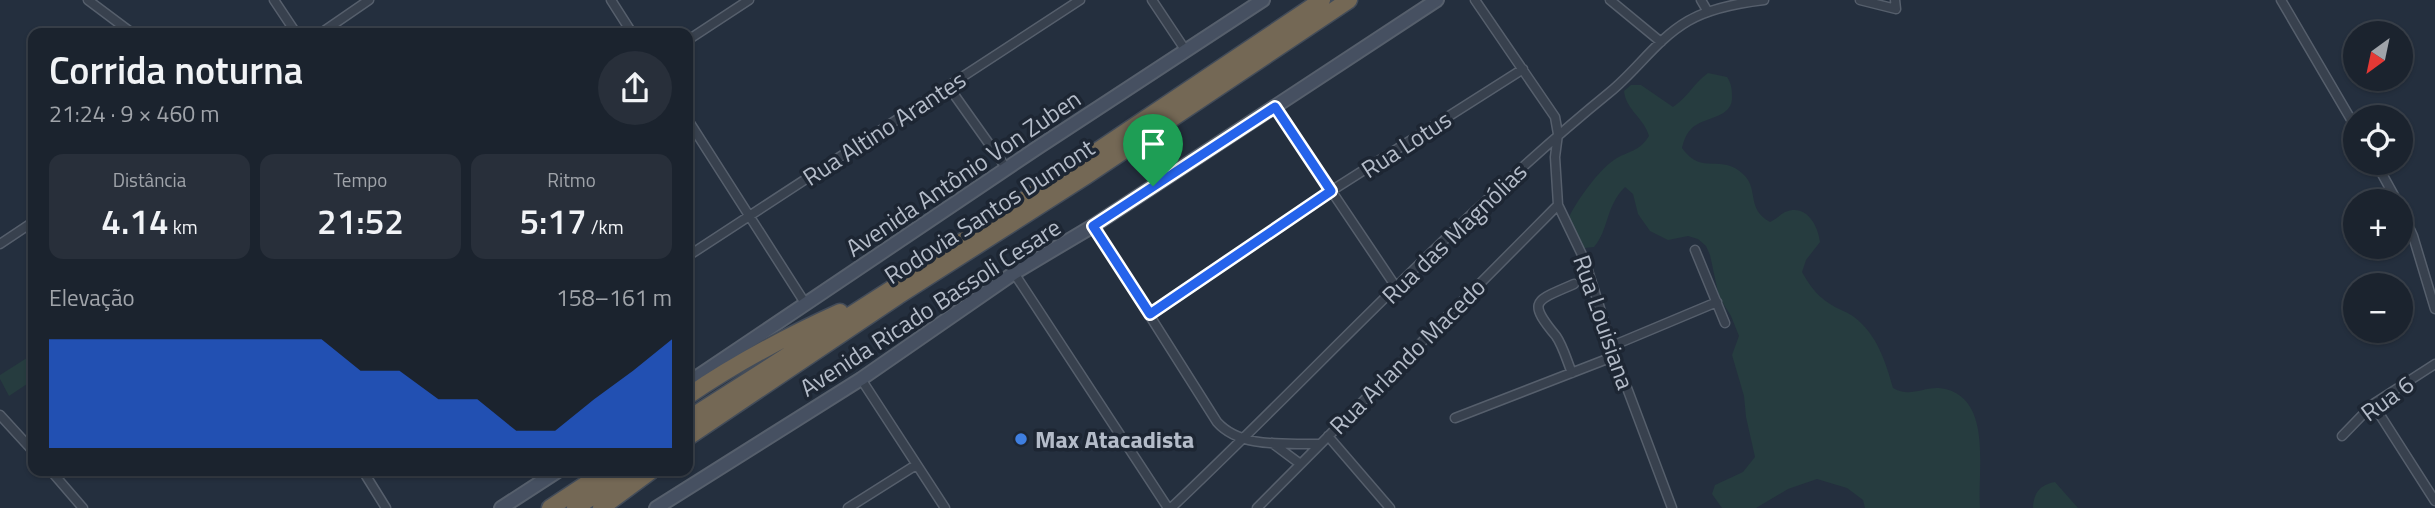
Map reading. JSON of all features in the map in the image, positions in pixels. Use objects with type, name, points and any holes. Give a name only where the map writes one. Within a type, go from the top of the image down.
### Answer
[{"type":"highway","name":"Rodovia Santos Dumont","points":[[693,416],[899,284],[1322,0]]},
{"type":"highway","name":"Rodovia Santos Dumont","points":[[693,434],[1349,0]]},
{"type":"highway","points":[[693,393],[792,334],[899,284]]},
{"type":"highway","points":[[550,508],[598,476]]},
{"type":"highway","points":[[575,508],[624,476]]},
{"type":"highway","points":[[601,508],[644,476]]},
{"type":"street","points":[[88,0],[125,28]]},
{"type":"street","points":[[274,0],[293,28]]},
{"type":"street","points":[[328,28],[369,0]]},
{"type":"street","points":[[611,0],[629,28]]},
{"type":"street","points":[[693,37],[749,0]]},
{"type":"street","name":"Rua Altino Arantes","points":[[693,253],[1080,0]]},
{"type":"street","points":[[1152,0],[1186,51]]},
{"type":"street","name":"Avenida Antônio Von Zuben","points":[[693,380],[1263,0]]},
{"type":"street","name":"Avenida Ricado Bassoli Cesare","points":[[662,506],[861,379],[1014,273],[1093,226],[1437,0]]},
{"type":"street","points":[[1475,0],[1555,117],[1558,134]]},
{"type":"street","points":[[1610,0],[1661,42]]},
{"type":"street","points":[[1701,0],[1708,12]]},
{"type":"street","name":"Rua das Magnólias","points":[[1170,508],[1396,287],[1558,134],[1625,80],[1661,42],[1688,21],[1708,12],[1764,0]]},
{"type":"street","points":[[1860,0],[1896,5]]},
{"type":"street","points":[[2281,0],[2343,106]]},
{"type":"street","name":"Rua Lotus","points":[[1150,314],[1331,191],[1523,69]]},
{"type":"street","points":[[948,86],[1007,169]]},
{"type":"street","points":[[1275,107],[1396,287]]},
{"type":"street","points":[[693,128],[805,303]]},
{"type":"street","name":"Rua Louisiana","points":[[1558,134],[1555,157],[1558,205],[1584,261],[1615,356],[1672,508]]},
{"type":"street","name":"Rua Arlando Macedo","points":[[1257,508],[1558,205]]},
{"type":"street","points":[[0,244],[28,225]]},
{"type":"street","points":[[1093,226],[1217,422],[1227,433],[1243,439],[1272,443],[1320,444]]},
{"type":"street","points":[[2413,236],[2435,309]]},
{"type":"street","points":[[1695,250],[1725,323]]},
{"type":"street","points":[[1014,273],[1170,508]]},
{"type":"street","points":[[1572,373],[1558,338],[1538,313],[1538,305],[1544,298],[1574,284]]},
{"type":"street","points":[[1612,346],[1717,302]]},
{"type":"street","points":[[1455,418],[1615,356]]},
{"type":"street","name":"Rua 6","points":[[2342,436],[2373,404],[2435,364]]},
{"type":"street","points":[[861,379],[945,508]]},
{"type":"street","points":[[2373,404],[2435,501]]},
{"type":"street","points":[[0,415],[28,446]]},
{"type":"street","points":[[1328,436],[1390,508]]},
{"type":"street","points":[[1272,443],[1299,463]]},
{"type":"street","points":[[848,508],[916,465]]},
{"type":"street","points":[[55,476],[83,508]]},
{"type":"street","points":[[63,476],[67,490]]},
{"type":"street","points":[[366,476],[386,508]]},
{"type":"street","points":[[501,508],[550,476]]},
{"type":"green space","points":[[1708,73],[1727,77],[1732,90],[1730,105],[1722,114],[1692,128],[1682,148],[1697,161],[1736,168],[1748,181],[1758,211],[1770,222],[1792,210],[1799,210],[1810,217],[1820,242],[1806,260],[1802,272],[1820,296],[1854,317],[1869,332],[1884,359],[1893,388],[1911,392],[1939,388],[1956,393],[1968,404],[1979,436],[1980,508],[1865,508],[1863,500],[1847,488],[1817,479],[1788,489],[1756,508],[1722,508],[1712,494],[1715,485],[1743,472],[1755,457],[1744,396],[1732,355],[1739,336],[1719,297],[1706,246],[1698,239],[1688,236],[1668,240],[1650,231],[1638,214],[1633,194],[1625,187],[1614,202],[1594,247],[1584,248],[1572,238],[1569,217],[1601,171],[1614,160],[1641,146],[1649,136],[1628,104],[1624,91],[1631,85],[1641,85],[1673,107]]},
{"type":"green space","points":[[28,357],[28,383],[9,396],[0,375]]},
{"type":"green space","points":[[2055,482],[2078,508],[2033,508],[2039,490]]},
{"type":"place","name":"Max Atacadista","points":[[1021,439]]},
{"type":"route","points":[[1275,107],[1331,191],[1150,314],[1093,226],[1153,186],[1275,107]]}]
